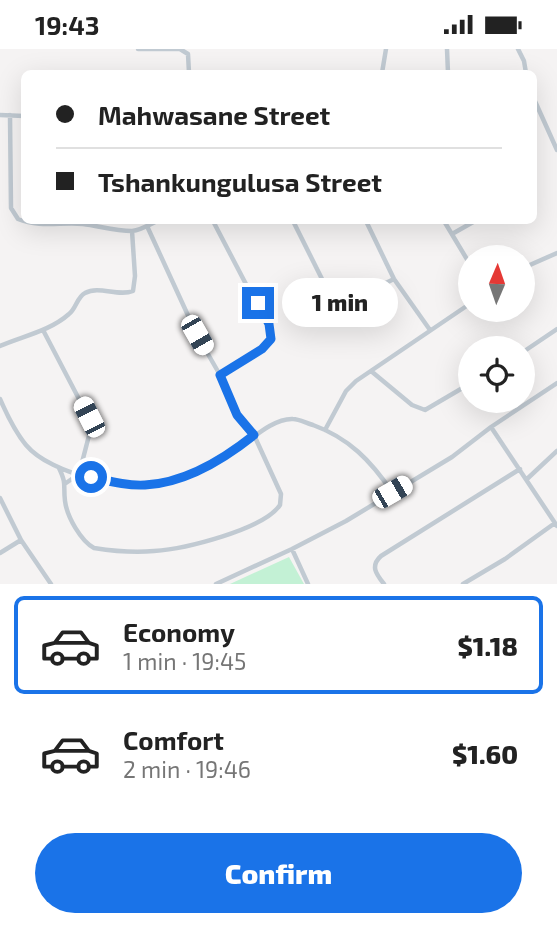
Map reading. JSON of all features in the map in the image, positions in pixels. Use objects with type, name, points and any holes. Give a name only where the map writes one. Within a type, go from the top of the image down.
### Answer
[{"type":"street","points":[[138,49],[180,49],[188,54],[189,70]]},
{"type":"street","points":[[382,70],[386,49]]},
{"type":"street","points":[[447,49],[448,70]]},
{"type":"street","points":[[518,49],[526,70]]},
{"type":"street","points":[[537,106],[557,150]]},
{"type":"street","points":[[0,115],[21,116]]},
{"type":"street","points":[[10,115],[11,208],[21,220]]},
{"type":"street","points":[[88,224],[107,229],[132,230],[151,224]]},
{"type":"street","points":[[216,224],[271,332],[268,344],[220,375]]},
{"type":"street","points":[[294,224],[329,293],[338,300],[353,299],[394,279]]},
{"type":"street","points":[[367,224],[394,279],[430,330]]},
{"type":"street","points":[[446,224],[458,245]]},
{"type":"street","points":[[452,235],[470,224]]},
{"type":"street","points":[[60,468],[66,483],[66,508],[86,544],[94,548],[155,551],[179,548],[246,529],[276,511],[280,505],[281,494],[254,435],[237,415],[147,226]]},
{"type":"street","points":[[0,346],[43,330],[71,313],[81,296],[87,292],[133,291],[135,276],[132,230]]},
{"type":"street","points":[[536,262],[557,253]]},
{"type":"street","points":[[325,430],[346,391],[458,312]]},
{"type":"street","points":[[535,344],[557,328]]},
{"type":"street","points":[[43,330],[92,424],[79,474],[66,483]]},
{"type":"street","points":[[371,371],[412,405],[425,410],[458,391]]},
{"type":"street","points":[[216,584],[346,521],[452,457],[557,383]]},
{"type":"street","points":[[0,399],[10,421],[26,445],[45,460],[79,474],[121,484],[164,483],[194,472],[235,451],[254,435],[286,419],[295,419],[325,430],[362,453],[392,492]]},
{"type":"street","points":[[463,584],[556,524],[491,427]]},
{"type":"street","points":[[527,479],[557,451]]},
{"type":"street","points":[[384,584],[374,566],[381,556],[520,469]]},
{"type":"street","points":[[0,498],[21,540],[51,584]]},
{"type":"street","points":[[0,553],[21,540]]},
{"type":"street","points":[[292,549],[308,584]]},
{"type":"green space","points":[[289,557],[304,584],[230,584]]},
{"type":"route","points":[[91,477],[121,484],[164,483],[194,472],[235,451],[254,435],[237,415],[220,375],[262,349],[271,339],[269,324],[258,303]]}]
